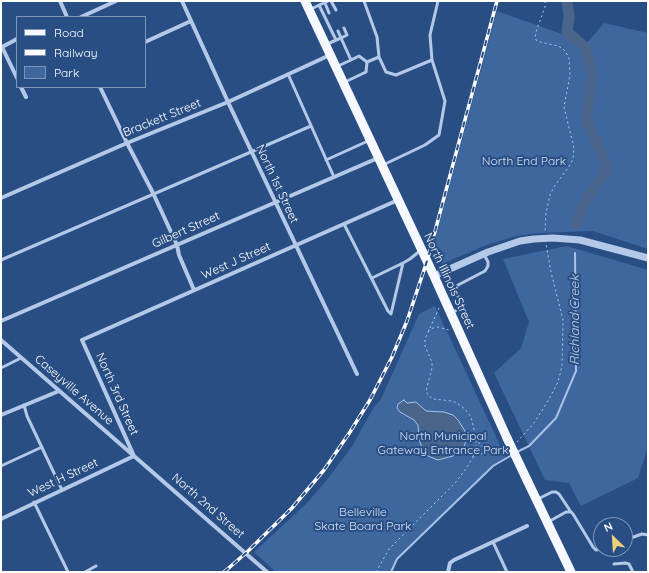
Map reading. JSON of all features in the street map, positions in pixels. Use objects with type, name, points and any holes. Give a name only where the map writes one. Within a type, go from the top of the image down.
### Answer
[{"type":"main road","name":"North Illinois Street","points":[[305,1],[422,250],[570,572]]},
{"type":"street","points":[[60,1],[65,16]]},
{"type":"street","points":[[83,16],[116,1]]},
{"type":"street","name":"North 1st Street","points":[[182,1],[251,152],[357,374]]},
{"type":"street","points":[[146,42],[191,21]]},
{"type":"street","points":[[16,40],[2,47],[16,76]]},
{"type":"street","name":"Brackett Street","points":[[1,198],[127,143],[228,102],[330,55]]},
{"type":"street","points":[[22,88],[26,97]]},
{"type":"street","points":[[100,88],[153,193],[177,245],[179,255],[194,290]]},
{"type":"street","name":"Gilbert Street","points":[[1,321],[334,177],[380,161]]},
{"type":"street","name":"West J Street","points":[[82,340],[398,199]]},
{"type":"street","points":[[434,276],[484,254],[520,241],[546,238],[592,242],[648,258]]},
{"type":"street","name":"Caseyville Avenue","points":[[1,340],[134,456]]},
{"type":"street","name":"North 3rd Street","points":[[82,340],[134,456]]},
{"type":"street","points":[[1,415],[59,391]]},
{"type":"street","name":"West H Street","points":[[1,519],[34,502],[134,456]]},
{"type":"street","name":"North 2nd Street","points":[[134,456],[267,572]]},
{"type":"street","points":[[449,570],[450,563],[454,560],[527,526]]},
{"type":"lane","points":[[331,1],[336,10]]},
{"type":"lane","points":[[364,1],[377,37],[379,57],[386,72],[396,75],[432,60]]},
{"type":"lane","points":[[380,161],[425,145],[439,135],[445,101],[432,60],[430,35],[438,1]]},
{"type":"lane","points":[[309,10],[326,2],[329,13]]},
{"type":"lane","points":[[319,5],[336,40]]},
{"type":"lane","points":[[325,45],[347,35],[344,28]]},
{"type":"lane","points":[[338,31],[351,60]]},
{"type":"lane","points":[[336,68],[359,56],[367,62]]},
{"type":"lane","points":[[367,62],[379,57]]},
{"type":"lane","points":[[343,83],[366,72],[367,62]]},
{"type":"lane","points":[[288,74],[334,177]]},
{"type":"lane","points":[[1,260],[311,126]]},
{"type":"lane","points":[[326,160],[370,140]]},
{"type":"lane","points":[[344,224],[388,311],[391,314],[403,263]]},
{"type":"lane","points":[[372,278],[403,263],[422,250]]},
{"type":"lane","points":[[451,313],[462,306],[456,290],[458,285],[485,271],[488,266],[488,262],[484,254]]},
{"type":"lane","points":[[1,368],[21,358]]},
{"type":"lane","points":[[24,405],[27,416],[62,490]]},
{"type":"lane","points":[[1,466],[42,447]]},
{"type":"lane","points":[[536,500],[552,492],[559,494],[593,547]]},
{"type":"lane","points":[[34,502],[68,572]]},
{"type":"lane","points":[[547,523],[566,512],[570,512]]},
{"type":"lane","points":[[633,537],[642,534],[648,534]]},
{"type":"lane","points":[[493,542],[507,572]]},
{"type":"lane","points":[[614,564],[629,564],[633,572]]},
{"type":"lane","points":[[85,572],[96,566]]},
{"type":"path","points":[[510,441],[525,434],[538,416],[558,382],[562,366],[563,320],[546,248],[546,213],[554,187],[573,159],[574,148],[564,107],[570,75],[569,58],[565,51],[558,46],[540,42],[536,40],[535,36],[546,7],[545,1]]},
{"type":"path","points":[[376,572],[389,549],[466,470],[476,448],[476,438],[471,417],[465,409],[457,403],[433,399],[426,391],[432,368],[432,362],[425,346],[425,339],[438,311]]},
{"type":"path","points":[[428,331],[438,327],[460,334]]},
{"type":"path","points":[[476,438],[484,448],[494,452]]},
{"type":"path","points":[[472,459],[476,455],[507,448]]},
{"type":"green space","name":"North End Park","points":[[497,11],[587,43],[604,23],[648,33],[648,249],[593,231],[538,233],[516,236],[484,246],[442,264],[434,243]]},
{"type":"green space","points":[[567,246],[648,270],[648,447],[638,478],[581,506],[569,483],[545,480],[494,373],[521,348],[529,322],[503,259]]},
{"type":"green space","points":[[435,306],[506,458],[493,466],[397,559],[391,572],[276,572],[254,552],[306,504],[351,448],[374,407],[381,399],[419,314]]},
{"type":"shaded area","points":[[404,400],[407,403],[416,402],[426,411],[444,412],[453,415],[465,431],[466,441],[463,449],[453,456],[438,460],[428,456],[423,451],[419,439],[418,425],[414,420],[400,412],[397,408],[398,404]]},
{"type":"waterway","name":"Richland Creek","points":[[567,1],[569,17],[567,32],[586,48],[592,75],[586,121],[597,142],[607,169],[586,200],[576,224]]},
{"type":"waterway","name":"Richland Creek","points":[[517,452],[529,446],[556,418],[576,371],[575,253]]},
{"type":"waterway","name":"Richland Creek","points":[[391,572],[397,559],[493,466],[512,455]]},
{"type":"railway","points":[[224,572],[246,553],[292,508],[324,470],[370,400],[392,357],[407,321],[427,261],[497,1]]},
{"type":"park label","name":"North Municipal Gateway Entrance Park","points":[[443,443]]},
{"type":"park label","name":"Belleville Skate Board Park","points":[[363,519]]}]
